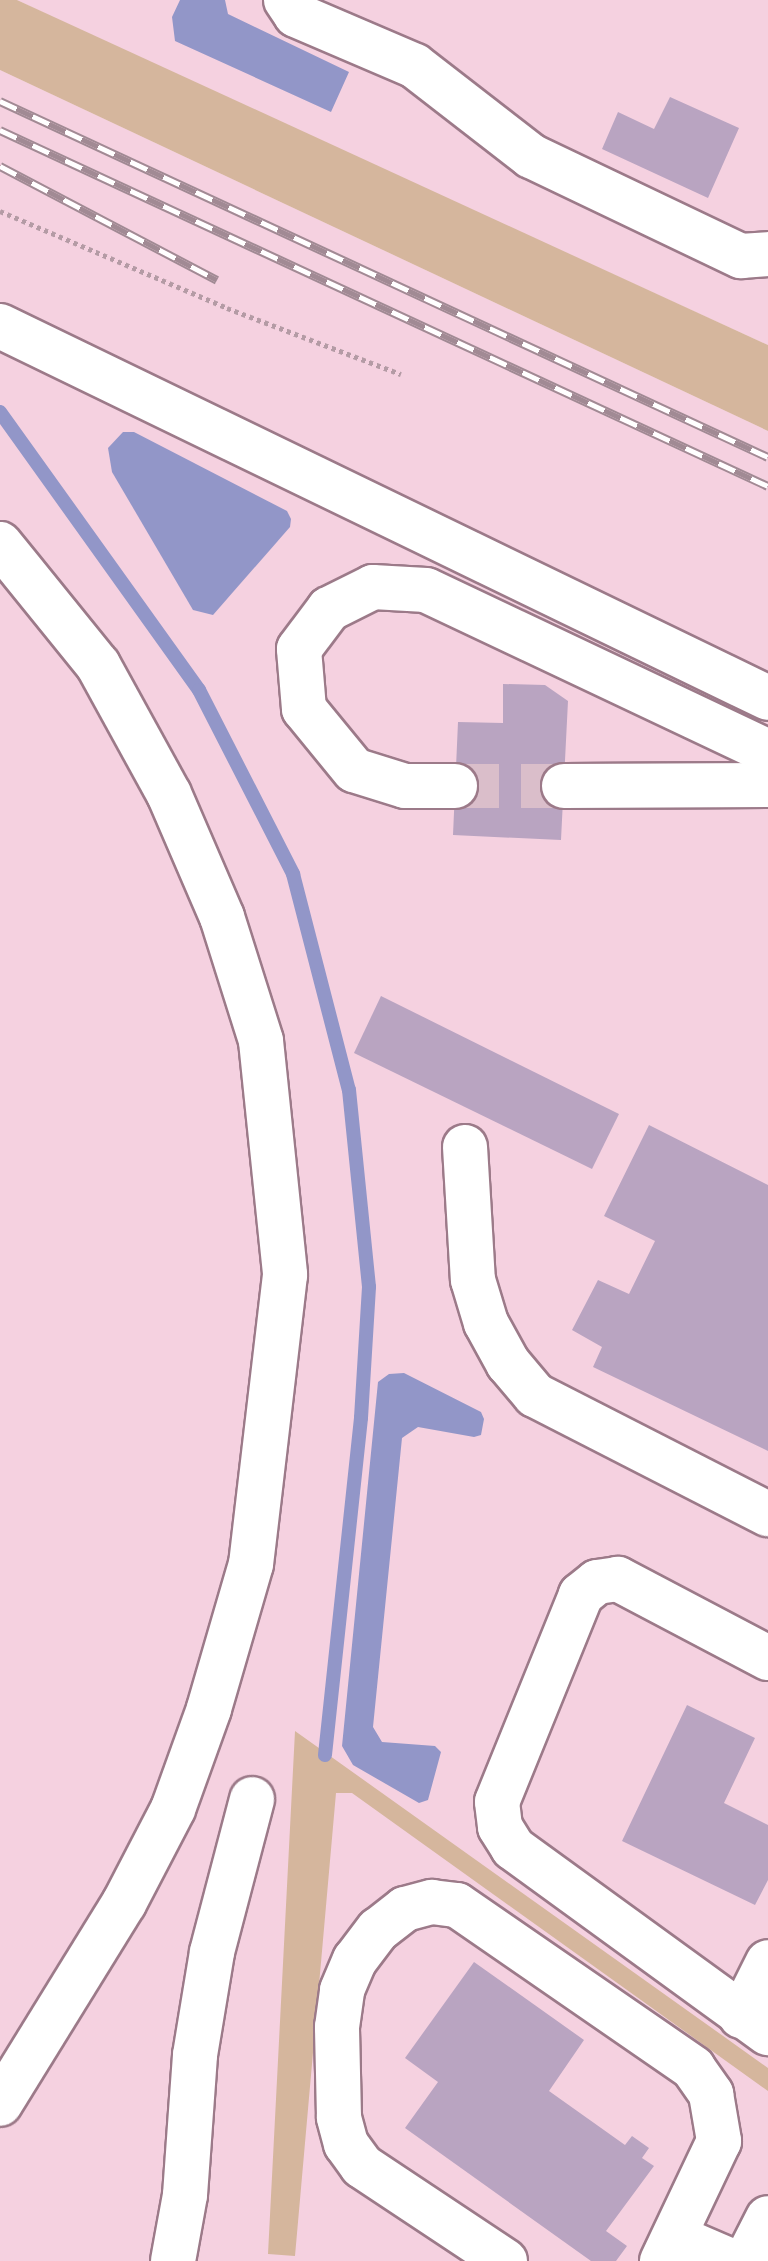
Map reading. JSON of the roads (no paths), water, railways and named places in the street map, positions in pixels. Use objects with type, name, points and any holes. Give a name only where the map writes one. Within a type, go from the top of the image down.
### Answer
[{"type":"street","points":[[286,0],[296,15],[415,66],[531,156],[741,256],[768,254]]},
{"type":"street","points":[[0,326],[768,698]]},
{"type":"street","points":[[0,544],[98,665],[169,794],[222,917],[261,1041],[285,1275],[251,1564],[209,1709],[173,1809],[131,1889],[0,2104]]},
{"type":"street","points":[[455,786],[405,786],[354,770],[304,709],[299,649],[329,609],[373,587],[426,590],[768,752]]},
{"type":"street","points":[[564,786],[768,785]]},
{"type":"street","points":[[465,1147],[473,1280],[486,1323],[508,1363],[535,1395],[768,1514]]},
{"type":"street","points":[[768,1658],[618,1579],[597,1582],[581,1595],[497,1802],[500,1827],[513,1848],[755,2025],[768,1962]]},
{"type":"street","points":[[173,2261],[185,2195],[195,2055],[212,1952],[252,1799]]},
{"type":"street","points":[[505,2261],[362,2166],[346,2144],[339,2117],[337,2027],[355,1960],[378,1930],[405,1909],[432,1902],[457,1905],[693,2068],[711,2094],[719,2141],[669,2249],[731,2261]]},
{"type":"street","points":[[746,2261],[768,2218]]},
{"type":"water","points":[[180,0],[225,0],[228,14],[349,72],[331,112],[175,41],[172,17]]},
{"type":"water","points":[[123,432],[134,432],[287,511],[291,519],[290,527],[213,615],[193,610],[112,472],[108,448]]},
{"type":"water","points":[[404,1373],[481,1412],[484,1419],[481,1435],[474,1437],[418,1427],[402,1438],[373,1727],[382,1742],[435,1746],[441,1752],[428,1800],[419,1803],[353,1765],[342,1746],[378,1382],[389,1374]]},
{"type":"waterway","points":[[0,412],[199,690],[293,874],[349,1090],[369,1287],[361,1418],[325,1755]]},
{"type":"tunnel","points":[[455,786],[564,786]]},
{"type":"railway","points":[[0,101],[768,457]]},
{"type":"railway","points":[[0,130],[768,486]]},
{"type":"railway","points":[[0,166],[217,280]]}]
